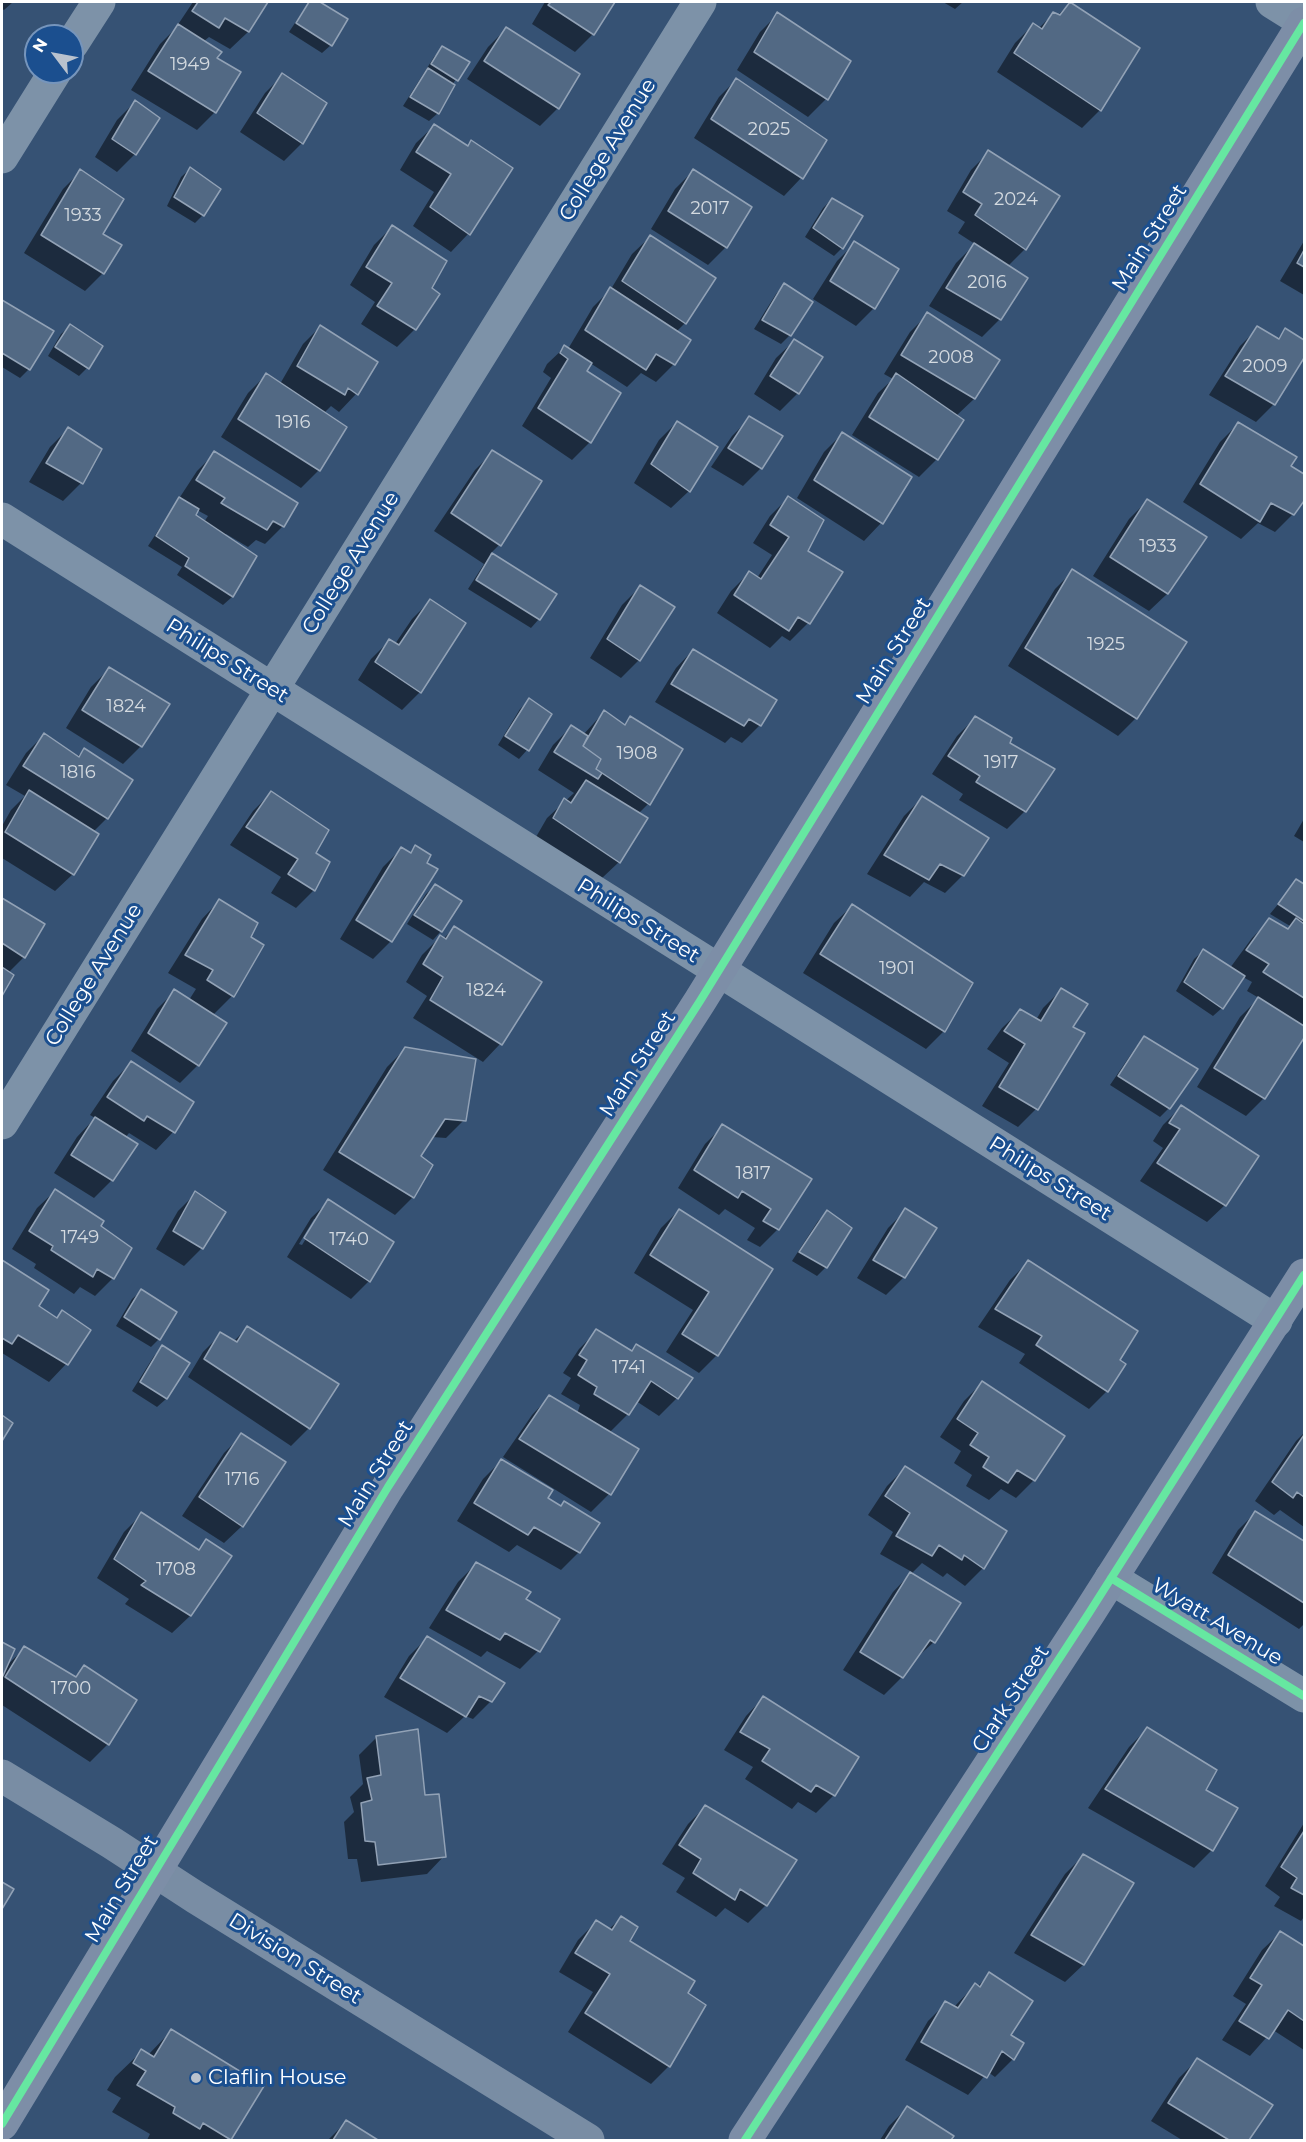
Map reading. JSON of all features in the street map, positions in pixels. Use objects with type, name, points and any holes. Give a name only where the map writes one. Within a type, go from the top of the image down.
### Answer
[{"type":"main road","name":"Main Street","points":[[2,2124],[388,1487],[718,971],[1305,22]]},
{"type":"main road","name":"Clark Street","points":[[745,2140],[1112,1578],[1305,1275]]},
{"type":"main road","name":"Division Street","points":[[2,1776],[588,2140]]},
{"type":"street","points":[[84,25],[99,2]]},
{"type":"street","name":"College Avenue","points":[[2,1123],[700,2]]},
{"type":"street","points":[[1272,2],[1305,22]]},
{"type":"street","points":[[2,157],[48,84]]},
{"type":"street","name":"Philips Street","points":[[2,519],[1276,1321]]},
{"type":"street","name":"Wyatt Avenue","points":[[1112,1578],[1305,1696]]},
{"type":"building","points":[[198,2],[268,2],[249,32],[225,18],[219,28],[192,11]]},
{"type":"building","points":[[309,2],[320,2],[348,19],[332,46],[296,23]]},
{"type":"building","points":[[551,2],[615,2],[594,35],[548,5]]},
{"type":"building","points":[[1070,2],[1140,48],[1101,111],[1014,53],[1033,23],[1042,29],[1053,12],[1060,15]]},
{"type":"building","points":[[777,12],[851,61],[828,100],[754,52]]},
{"type":"building","points":[[178,24],[222,52],[217,58],[241,72],[216,113],[148,71]]},
{"type":"building","points":[[506,27],[580,74],[559,109],[484,61]]},
{"type":"building","points":[[442,46],[470,62],[458,81],[431,64]]},
{"type":"building","points":[[428,68],[455,85],[439,114],[410,97]]},
{"type":"building","points":[[282,73],[327,103],[303,144],[257,113]]},
{"type":"building","points":[[736,78],[827,140],[803,179],[711,119]]},
{"type":"building","points":[[135,100],[160,118],[136,155],[112,139]]},
{"type":"building","points":[[434,124],[468,146],[471,140],[513,168],[470,235],[430,207],[451,174],[416,152]]},
{"type":"building","points":[[988,150],[1060,196],[1026,250],[975,215],[982,204],[963,192]]},
{"type":"building","points":[[190,167],[221,189],[204,216],[174,197]]},
{"type":"building","points":[[80,169],[124,199],[103,234],[122,245],[104,274],[41,235]]},
{"type":"building","points":[[693,169],[752,207],[727,248],[668,211]]},
{"type":"building","points":[[832,198],[863,216],[843,249],[813,228]]},
{"type":"building","points":[[392,225],[447,261],[432,288],[440,294],[416,330],[377,306],[392,283],[366,267]]},
{"type":"building","points":[[650,235],[716,278],[686,324],[622,281]]},
{"type":"building","points":[[854,241],[899,269],[875,309],[830,281]]},
{"type":"building","points":[[974,243],[1028,278],[1001,320],[946,288]]},
{"type":"building","points":[[1304,250],[1304,267],[1297,263]]},
{"type":"building","points":[[784,283],[813,302],[791,336],[762,320]]},
{"type":"building","points":[[610,287],[691,340],[675,365],[656,354],[646,370],[585,330]]},
{"type":"building","points":[[2,300],[54,331],[30,370],[2,353]]},
{"type":"building","points":[[927,312],[1000,360],[975,399],[901,355]]},
{"type":"building","points":[[70,324],[103,346],[89,369],[55,347]]},
{"type":"building","points":[[320,325],[378,362],[358,395],[348,388],[345,395],[297,366]]},
{"type":"building","points":[[1257,326],[1279,339],[1285,328],[1304,340],[1304,358],[1275,405],[1225,376]]},
{"type":"building","points":[[794,339],[823,357],[799,394],[770,376]]},
{"type":"building","points":[[564,345],[592,363],[587,371],[621,393],[591,443],[538,408],[568,359],[560,353]]},
{"type":"building","points":[[266,373],[347,427],[320,471],[238,419]]},
{"type":"building","points":[[896,373],[964,420],[938,460],[869,417]]},
{"type":"building","points":[[749,416],[783,436],[762,469],[728,448]]},
{"type":"building","points":[[677,421],[718,447],[690,492],[651,464]]},
{"type":"building","points":[[1238,422],[1297,457],[1291,466],[1304,474],[1304,501],[1294,515],[1271,503],[1260,522],[1200,484]]},
{"type":"building","points":[[68,427],[102,449],[83,484],[46,463]]},
{"type":"building","points":[[842,432],[912,477],[883,524],[814,480]]},
{"type":"building","points":[[492,450],[542,481],[501,546],[451,513]]},
{"type":"building","points":[[214,451],[298,503],[284,527],[273,521],[267,530],[221,503],[225,498],[196,480]]},
{"type":"building","points":[[788,496],[824,520],[808,551],[843,572],[810,624],[798,617],[789,631],[734,595],[749,571],[761,579],[789,537],[770,525]]},
{"type":"building","points":[[179,497],[199,509],[196,515],[257,556],[233,597],[185,566],[189,558],[156,536]]},
{"type":"building","points":[[1147,499],[1207,537],[1168,594],[1110,557]]},
{"type":"building","points":[[492,553],[557,594],[540,620],[476,580]]},
{"type":"building","points":[[1072,569],[1187,642],[1137,719],[1025,648]]},
{"type":"building","points":[[640,585],[675,607],[640,661],[607,639]]},
{"type":"building","points":[[430,599],[466,623],[421,693],[375,662],[389,639],[399,645]]},
{"type":"building","points":[[693,649],[777,700],[761,726],[749,719],[744,726],[671,684]]},
{"type":"building","points":[[109,667],[170,704],[142,747],[82,710]]},
{"type":"building","points":[[529,698],[552,714],[529,751],[505,736]]},
{"type":"building","points":[[604,710],[625,725],[630,716],[683,749],[650,805],[596,769],[601,759],[583,746]]},
{"type":"building","points":[[975,716],[1012,738],[1010,743],[1055,769],[1026,812],[976,782],[980,776],[948,756]]},
{"type":"building","points":[[571,725],[588,736],[583,746],[601,759],[596,769],[602,773],[598,779],[554,752]]},
{"type":"building","points":[[44,733],[79,757],[84,748],[133,780],[108,819],[23,766]]},
{"type":"building","points":[[586,780],[648,818],[620,863],[553,818],[564,798],[571,803]]},
{"type":"building","points":[[29,790],[99,834],[74,875],[5,832]]},
{"type":"building","points":[[271,791],[329,830],[316,853],[330,862],[315,891],[288,874],[298,859],[246,827]]},
{"type":"building","points":[[922,796],[989,838],[964,876],[940,864],[929,880],[884,855]]},
{"type":"building","points":[[415,845],[431,855],[427,863],[438,869],[392,942],[356,920],[401,847],[411,853]]},
{"type":"building","points":[[1296,879],[1304,884],[1304,921],[1278,904]]},
{"type":"building","points":[[435,884],[462,901],[442,932],[414,915]]},
{"type":"building","points":[[2,898],[45,924],[25,958],[2,943]]},
{"type":"building","points":[[219,899],[258,923],[251,937],[264,945],[234,997],[207,980],[213,970],[185,955]]},
{"type":"building","points":[[852,904],[973,983],[945,1032],[820,954]]},
{"type":"building","points":[[1269,918],[1288,929],[1296,918],[1304,924],[1304,998],[1263,972],[1269,964],[1246,950]]},
{"type":"building","points":[[454,926],[542,982],[502,1045],[430,1000],[443,977],[423,964],[440,935],[446,939]]},
{"type":"building","points":[[1203,949],[1245,976],[1223,1009],[1184,982]]},
{"type":"building","points":[[2,967],[14,975],[2,996]]},
{"type":"building","points":[[1061,988],[1088,1004],[1073,1027],[1085,1033],[1038,1110],[999,1087],[1025,1044],[1004,1031],[1020,1009],[1041,1021]]},
{"type":"building","points":[[174,989],[227,1023],[199,1066],[148,1033]]},
{"type":"building","points":[[1258,997],[1304,1026],[1304,1038],[1265,1099],[1214,1068]]},
{"type":"building","points":[[1144,1036],[1198,1069],[1170,1109],[1118,1076]]},
{"type":"building","points":[[405,1047],[476,1059],[466,1121],[445,1119],[421,1156],[433,1165],[414,1198],[339,1152]]},
{"type":"building","points":[[131,1061],[194,1102],[175,1133],[147,1116],[144,1121],[107,1097]]},
{"type":"building","points":[[1181,1105],[1259,1156],[1226,1206],[1157,1163],[1180,1129],[1169,1123]]},
{"type":"building","points":[[95,1117],[138,1144],[113,1181],[71,1155]]},
{"type":"building","points":[[722,1124],[812,1179],[779,1230],[763,1221],[771,1209],[742,1191],[738,1198],[694,1170]]},
{"type":"building","points":[[55,1189],[104,1221],[101,1226],[132,1248],[114,1279],[97,1269],[93,1277],[51,1250],[53,1246],[29,1231]]},
{"type":"building","points":[[195,1191],[226,1212],[203,1249],[173,1231]]},
{"type":"building","points":[[328,1199],[394,1242],[370,1282],[304,1238]]},
{"type":"building","points":[[905,1208],[937,1228],[905,1278],[873,1260]]},
{"type":"building","points":[[679,1209],[773,1269],[718,1356],[682,1334],[709,1292],[650,1255]]},
{"type":"building","points":[[827,1210],[852,1228],[827,1268],[799,1252]]},
{"type":"building","points":[[2,1260],[49,1290],[39,1306],[57,1318],[62,1310],[91,1330],[68,1365],[18,1335],[12,1344],[2,1338]]},
{"type":"building","points":[[1028,1260],[1138,1331],[1120,1360],[1126,1364],[1108,1392],[1036,1345],[1042,1336],[995,1309]]},
{"type":"building","points":[[141,1289],[177,1312],[160,1340],[124,1317]]},
{"type":"building","points":[[247,1326],[339,1384],[310,1429],[204,1359],[220,1332],[237,1342]]},
{"type":"building","points":[[596,1329],[632,1351],[636,1344],[693,1378],[678,1399],[651,1381],[629,1415],[594,1394],[597,1387],[578,1375],[587,1360],[579,1355]]},
{"type":"building","points":[[162,1345],[190,1363],[167,1399],[140,1382]]},
{"type":"building","points":[[982,1381],[1065,1436],[1035,1481],[1017,1470],[1008,1483],[983,1467],[989,1457],[970,1445],[978,1433],[957,1419]]},
{"type":"building","points":[[549,1395],[639,1449],[611,1495],[519,1439]]},
{"type":"building","points":[[2,1415],[13,1423],[2,1441]]},
{"type":"building","points":[[241,1433],[286,1462],[243,1527],[199,1497]]},
{"type":"building","points":[[1304,1435],[1304,1497],[1297,1492],[1293,1498],[1272,1482]]},
{"type":"building","points":[[501,1459],[553,1490],[548,1498],[561,1506],[564,1501],[600,1523],[580,1553],[534,1527],[528,1535],[474,1503]]},
{"type":"building","points":[[905,1466],[1007,1531],[984,1569],[964,1555],[962,1560],[939,1545],[932,1556],[896,1536],[910,1513],[885,1496]]},
{"type":"building","points":[[1255,1511],[1304,1541],[1304,1603],[1228,1555]]},
{"type":"building","points":[[141,1512],[199,1550],[206,1539],[232,1556],[191,1616],[141,1585],[146,1581],[114,1559]]},
{"type":"building","points":[[476,1562],[531,1592],[526,1599],[560,1619],[540,1652],[505,1633],[500,1640],[446,1610]]},
{"type":"building","points":[[910,1572],[961,1603],[935,1643],[930,1640],[903,1678],[860,1652]]},
{"type":"building","points":[[427,1636],[505,1683],[492,1702],[479,1696],[466,1717],[400,1678]]},
{"type":"building","points":[[2,1642],[15,1649],[2,1678]]},
{"type":"building","points":[[24,1646],[76,1677],[84,1665],[137,1700],[109,1745],[5,1677]]},
{"type":"building","points":[[763,1696],[859,1757],[835,1796],[816,1785],[811,1792],[762,1761],[770,1749],[740,1732]]},
{"type":"building","points":[[1147,1727],[1217,1770],[1206,1790],[1238,1808],[1213,1851],[1105,1789]]},
{"type":"building","points":[[418,1729],[425,1795],[439,1794],[446,1857],[378,1865],[375,1842],[365,1841],[361,1803],[372,1800],[367,1778],[381,1775],[376,1736]]},
{"type":"building","points":[[705,1805],[797,1860],[767,1906],[740,1889],[735,1900],[693,1873],[701,1859],[679,1845]]},
{"type":"building","points":[[1304,1831],[1304,1895],[1291,1888],[1297,1878],[1281,1867]]},
{"type":"building","points":[[1083,1854],[1134,1883],[1084,1965],[1031,1935]]},
{"type":"building","points":[[2,1882],[14,1889],[2,1909]]},
{"type":"building","points":[[621,1916],[638,1927],[630,1941],[695,1981],[688,1993],[706,2005],[670,2067],[585,2013],[610,1974],[575,1953],[596,1920],[612,1930]]},
{"type":"building","points":[[1280,1931],[1304,1946],[1304,2021],[1288,2010],[1269,2039],[1239,2021],[1262,1985],[1250,1978]]},
{"type":"building","points":[[989,1972],[1033,2001],[1011,2035],[1024,2043],[1014,2060],[1002,2051],[987,2078],[921,2042],[945,2001],[958,2008],[975,1983],[980,1987]]},
{"type":"building","name":"Claflin House","points":[[171,2029],[264,2086],[231,2140],[203,2123],[200,2129],[173,2113],[175,2107],[137,2085],[146,2071],[133,2063],[141,2049],[154,2057]]},
{"type":"building","points":[[1197,2058],[1273,2105],[1249,2140],[1229,2140],[1168,2103]]},
{"type":"building","points":[[907,2106],[954,2136],[951,2140],[885,2140]]},
{"type":"building","points":[[346,2120],[378,2140],[333,2140]]},
{"type":"cycle path","points":[[2,2124],[388,1487],[700,1001],[1304,23]]},
{"type":"cycle path","points":[[745,2140],[1089,1613],[1304,1275]]},
{"type":"cycle path","points":[[1111,1578],[1304,1696]]},
{"type":"place","name":"Claflin House","points":[[196,2078]]}]
